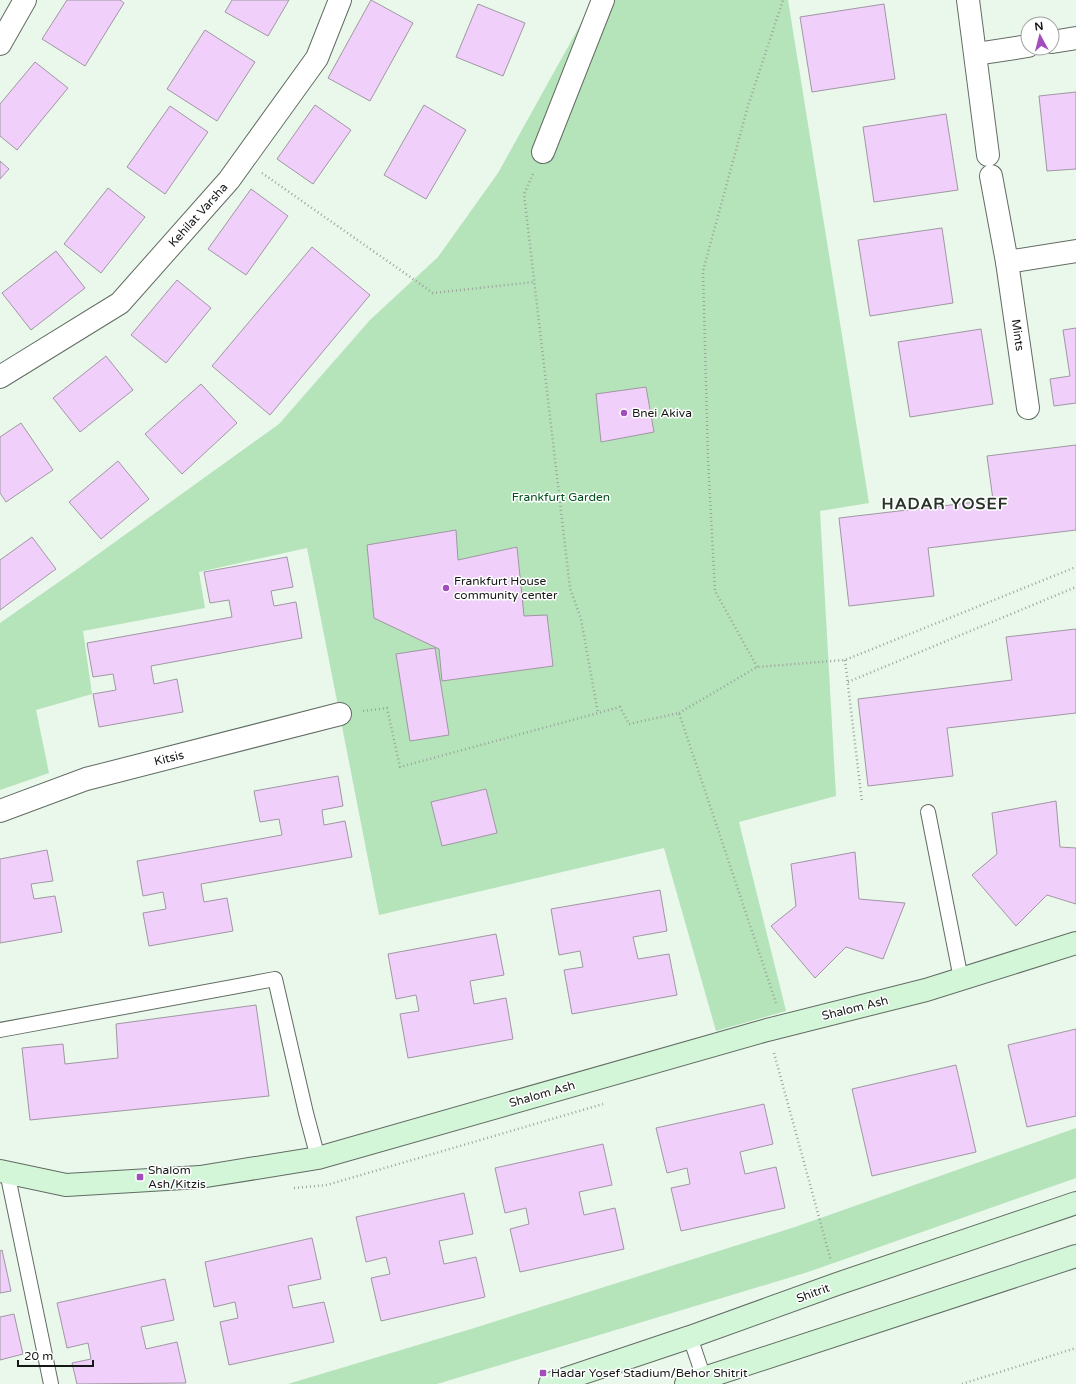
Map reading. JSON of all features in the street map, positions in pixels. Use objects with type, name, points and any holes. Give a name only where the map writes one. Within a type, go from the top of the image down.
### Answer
[{"type":"street","points":[[0,44],[26,0]]},
{"type":"street","name":"Kehilat Varsha","points":[[0,377],[120,303],[229,180],[317,58],[340,0]]},
{"type":"street","points":[[543,152],[603,0]]},
{"type":"street","name":"Mints","points":[[968,0],[990,166],[1008,262],[1028,408]]},
{"type":"street","points":[[1060,41],[1076,38]]},
{"type":"street","points":[[976,54],[1020,47]]},
{"type":"street","points":[[1008,262],[1076,250]]},
{"type":"street","name":"Kitsis","points":[[0,811],[86,778],[340,714]]},
{"type":"street","name":"Shalom Ash","points":[[4,1172],[66,1185],[200,1177],[318,1158],[775,1028],[926,990],[1076,943]]},
{"type":"street","name":"Shitrit","points":[[550,1384],[1076,1203]]},
{"type":"street","points":[[699,1382],[1076,1256]]},
{"type":"lane","points":[[928,812],[961,979]]},
{"type":"lane","points":[[0,1030],[275,979],[318,1158]]},
{"type":"lane","points":[[4,1172],[50,1384]]},
{"type":"lane","points":[[690,1337],[699,1382]]},
{"type":"path","points":[[757,667],[715,591],[708,459],[703,271],[748,106],[783,0]]},
{"type":"path","points":[[543,152],[524,194],[570,588],[581,619],[598,713]]},
{"type":"path","points":[[243,160],[433,293],[534,282]]},
{"type":"path","points":[[340,714],[387,708],[400,767],[620,707],[629,724],[678,713],[757,667],[845,660],[1076,568]]},
{"type":"path","points":[[848,682],[1076,587]]},
{"type":"path","points":[[845,660],[862,802]]},
{"type":"path","points":[[678,713],[775,1028],[837,1284]]},
{"type":"path","points":[[962,1384],[1076,1348]]},
{"type":"green space","name":"Frankfurt Garden","points":[[594,0],[788,0],[869,503],[820,511],[836,796],[739,822],[786,1011],[716,1031],[664,848],[379,915],[307,548],[199,572],[205,608],[83,631],[92,694],[36,710],[49,773],[0,790],[0,623],[279,424],[370,320],[438,257],[498,173]]},
{"type":"green space","points":[[1076,1128],[1076,1178],[808,1272],[437,1384],[288,1384],[471,1329],[795,1227]]},
{"type":"building","points":[[67,0],[120,0],[124,3],[85,66],[42,39]]},
{"type":"building","points":[[232,0],[289,0],[268,36],[225,12]]},
{"type":"building","points":[[371,0],[413,23],[370,101],[328,78]]},
{"type":"building","points":[[478,4],[525,23],[503,76],[456,57]]},
{"type":"building","points":[[884,4],[895,79],[812,92],[800,17]]},
{"type":"building","points":[[205,30],[255,62],[217,121],[167,89]]},
{"type":"building","points":[[35,62],[68,88],[17,150],[0,136],[0,104]]},
{"type":"building","points":[[1076,92],[1076,169],[1047,171],[1039,96]]},
{"type":"building","points":[[315,105],[351,130],[313,184],[277,159]]},
{"type":"building","points":[[424,105],[466,130],[426,199],[384,175]]},
{"type":"building","points":[[170,106],[208,132],[165,194],[127,167]]},
{"type":"building","points":[[946,114],[958,190],[874,202],[863,127]]},
{"type":"building","points":[[0,161],[9,169],[0,179]]},
{"type":"building","points":[[108,188],[145,217],[101,273],[64,244]]},
{"type":"building","points":[[251,189],[288,216],[246,275],[208,249]]},
{"type":"building","points":[[942,228],[953,303],[870,316],[858,240]]},
{"type":"building","points":[[312,247],[370,295],[270,415],[212,366]]},
{"type":"building","points":[[56,251],[85,288],[31,330],[2,293]]},
{"type":"building","points":[[177,280],[211,308],[166,363],[131,335]]},
{"type":"building","points":[[1076,328],[1076,403],[1054,406],[1050,379],[1070,376],[1063,330]]},
{"type":"building","points":[[981,329],[993,404],[910,417],[898,342]]},
{"type":"building","points":[[106,356],[133,390],[80,432],[53,398]]},
{"type":"building","points":[[201,384],[237,423],[182,474],[145,434]]},
{"type":"building","name":"Bnei Akiva","points":[[646,387],[654,432],[601,442],[596,394]]},
{"type":"building","points":[[21,423],[53,470],[6,502],[0,493],[0,437]]},
{"type":"building","points":[[1076,445],[1076,530],[928,548],[934,596],[849,606],[839,518],[993,500],[987,456]]},
{"type":"building","points":[[118,461],[149,499],[101,539],[69,502]]},
{"type":"building","name":"Frankfurt House community center","points":[[456,530],[458,560],[517,547],[524,616],[547,615],[553,666],[442,681],[439,649],[374,618],[367,545]]},
{"type":"building","points":[[32,537],[56,569],[0,610],[0,560]]},
{"type":"building","points":[[287,557],[293,587],[271,591],[274,606],[296,602],[302,638],[151,666],[154,684],[177,679],[183,712],[99,727],[93,694],[116,690],[113,674],[93,677],[87,643],[232,617],[229,600],[210,603],[204,572]]},
{"type":"building","points":[[1076,629],[1076,713],[947,728],[953,776],[868,786],[858,699],[1012,680],[1006,637]]},
{"type":"building","points":[[435,648],[449,735],[410,741],[396,654]]},
{"type":"building","points":[[338,776],[343,806],[322,810],[324,825],[345,821],[352,857],[201,884],[204,902],[227,898],[233,931],[149,946],[143,913],[166,909],[163,892],[143,896],[137,861],[282,835],[279,819],[260,822],[254,791]]},
{"type":"building","points":[[486,789],[497,833],[442,846],[431,802]]},
{"type":"building","points":[[1056,801],[1060,847],[1076,848],[1076,904],[1047,895],[1016,926],[972,875],[997,854],[992,813]]},
{"type":"building","points":[[47,850],[53,881],[31,884],[34,899],[55,896],[62,932],[0,943],[0,859]]},
{"type":"building","points":[[855,852],[859,899],[905,903],[883,959],[846,947],[815,978],[771,926],[796,906],[791,864]]},
{"type":"building","points":[[660,890],[667,931],[633,937],[638,959],[669,954],[677,995],[572,1014],[564,970],[583,967],[580,951],[559,955],[551,909]]},
{"type":"building","points":[[496,934],[504,975],[470,981],[474,1004],[506,998],[513,1039],[408,1058],[400,1014],[419,1011],[416,995],[396,999],[388,954]]},
{"type":"building","points":[[256,1005],[269,1096],[30,1120],[22,1048],[63,1044],[65,1064],[118,1058],[116,1024]]},
{"type":"building","points":[[1076,1029],[1076,1116],[1027,1127],[1008,1045]]},
{"type":"building","points":[[956,1065],[976,1152],[872,1176],[852,1089]]},
{"type":"building","points":[[764,1104],[773,1144],[740,1152],[745,1174],[776,1167],[785,1208],[681,1231],[671,1188],[690,1184],[687,1168],[667,1173],[656,1128]]},
{"type":"building","points":[[603,1144],[612,1185],[579,1192],[584,1215],[615,1208],[624,1249],[520,1272],[510,1229],[529,1224],[526,1208],[505,1213],[495,1168]]},
{"type":"building","points":[[464,1193],[473,1234],[439,1241],[444,1264],[476,1257],[485,1297],[381,1321],[371,1278],[390,1274],[386,1257],[366,1262],[356,1217]]},
{"type":"building","points":[[312,1238],[321,1279],[288,1286],[293,1308],[324,1302],[334,1342],[229,1365],[220,1322],[238,1318],[235,1302],[214,1307],[205,1262]]},
{"type":"building","points":[[2,1250],[11,1291],[0,1293],[0,1251]]},
{"type":"building","points":[[165,1279],[174,1320],[141,1327],[146,1349],[177,1342],[186,1383],[77,1384],[72,1363],[91,1359],[88,1343],[67,1348],[57,1303]]},
{"type":"building","points":[[14,1314],[23,1354],[0,1360],[0,1317]]},
{"type":"place","name":"Bnei Akiva","points":[[624,413]]},
{"type":"place","name":"Frankfurt House community center","points":[[446,588]]},
{"type":"place","name":"Shalom Ash/Kitzis","points":[[140,1177]]},
{"type":"place","name":"Hadar Yosef Stadium/Behor Shitrit","points":[[543,1373]]},
{"type":"district","name":"HADAR YOSEF","points":[[945,504]]}]
